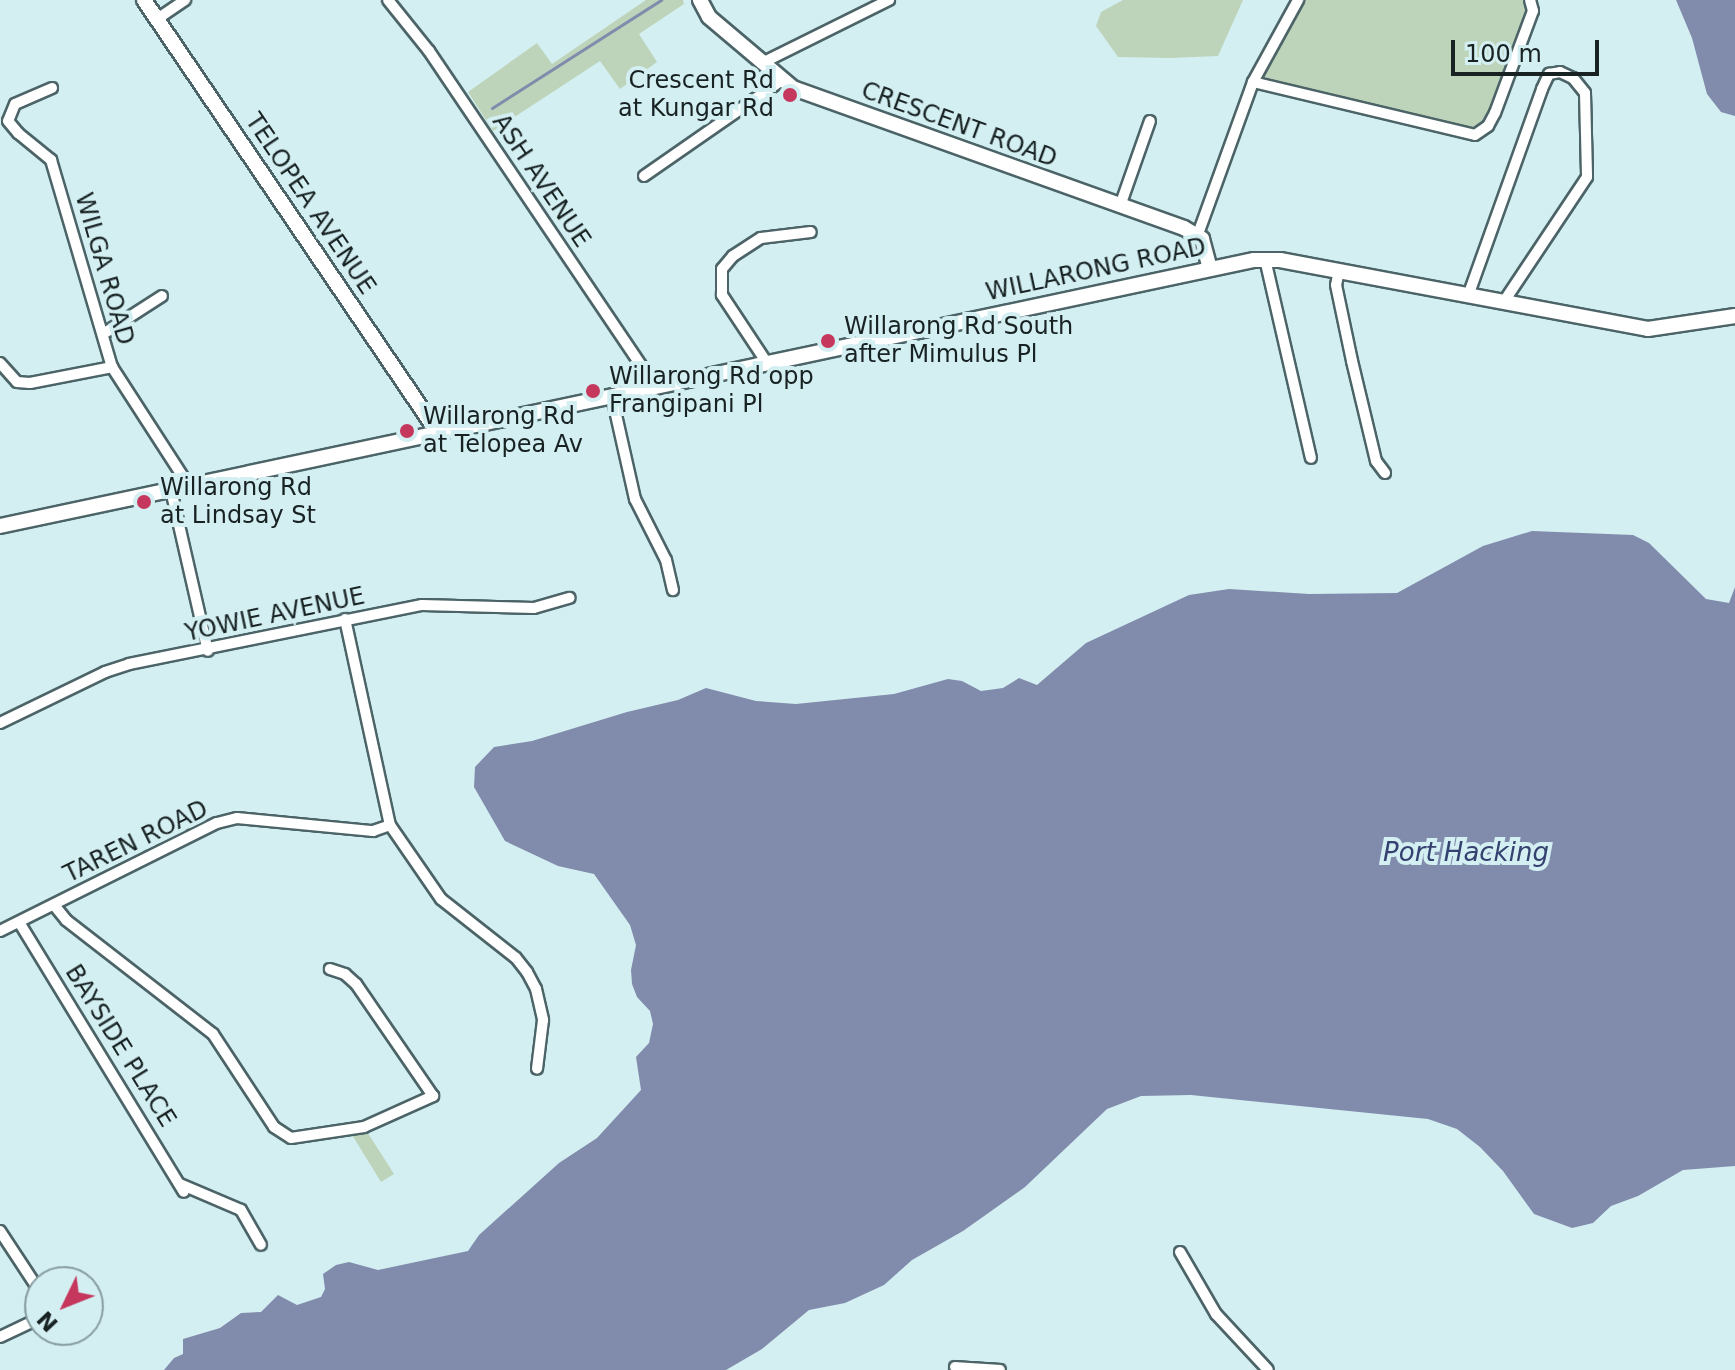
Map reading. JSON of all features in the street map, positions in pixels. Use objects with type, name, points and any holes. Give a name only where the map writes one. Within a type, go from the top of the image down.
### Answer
[{"type":"street","name":"TELOPEA AVENUE","points":[[144,0],[438,433]]},
{"type":"street","points":[[157,19],[185,0]]},
{"type":"street","name":"ASH AVENUE","points":[[388,0],[446,76],[656,387]]},
{"type":"street","name":"CRESCENT ROAD","points":[[700,0],[709,17],[782,80],[805,94],[1198,234]]},
{"type":"street","points":[[762,63],[889,0]]},
{"type":"street","points":[[1210,268],[1205,246],[1198,234],[1253,82],[1298,0]]},
{"type":"street","points":[[1253,82],[1475,135],[1488,126],[1495,113],[1533,11],[1530,0]]},
{"type":"street","points":[[1468,296],[1549,74],[1564,73],[1573,78],[1585,93],[1590,166],[1582,187],[1503,303]]},
{"type":"street","points":[[644,176],[782,80]]},
{"type":"street","name":"WILGA ROAD","points":[[52,88],[15,104],[8,121],[54,166],[112,367],[189,486]]},
{"type":"street","points":[[1120,206],[1150,121]]},
{"type":"street","points":[[767,363],[722,295],[722,269],[739,251],[761,238],[811,232]]},
{"type":"street","points":[[1265,259],[1311,458]]},
{"type":"street","name":"WILLARONG ROAD","points":[[0,526],[1210,268],[1265,259],[1339,270],[1648,329],[1735,316]]},
{"type":"street","points":[[1339,270],[1336,285],[1352,361],[1376,461],[1385,473]]},
{"type":"street","points":[[103,334],[162,296]]},
{"type":"street","points":[[0,363],[17,382],[30,383],[112,367]]},
{"type":"street","points":[[612,397],[635,499],[666,560],[673,590]]},
{"type":"street","points":[[171,490],[208,651]]},
{"type":"street","name":"YOWIE AVENUE","points":[[0,723],[117,667],[208,651],[345,619],[422,605],[534,608],[570,598]]},
{"type":"street","points":[[345,619],[390,825],[441,899],[516,958],[527,972],[536,989],[543,1020],[537,1069]]},
{"type":"street","name":"TAREN ROAD","points":[[0,931],[217,823],[237,818],[373,831],[390,825]]},
{"type":"street","points":[[54,905],[62,917],[213,1034],[274,1127],[291,1138],[364,1127],[433,1096],[356,984],[345,974],[330,969]]},
{"type":"street","name":"BAYSIDE PLACE","points":[[19,922],[182,1188],[241,1210],[261,1245]]},
{"type":"street","points":[[0,1231],[24,1268]]},
{"type":"street","points":[[1180,1252],[1216,1314],[1268,1370]]},
{"type":"street","points":[[0,1337],[24,1326]]},
{"type":"street","points":[[955,1367],[1000,1370]]},
{"type":"green space","points":[[646,0],[683,0],[684,4],[639,34],[657,62],[620,89],[600,61],[493,131],[468,92],[537,43],[552,64]]},
{"type":"green space","points":[[1123,0],[1243,0],[1218,56],[1170,58],[1118,57],[1096,26],[1101,12]]},
{"type":"green space","points":[[1304,0],[1524,0],[1527,15],[1485,122],[1475,130],[1266,83],[1263,72]]},
{"type":"green space","points":[[364,1127],[394,1174],[381,1182],[349,1130]]},
{"type":"water","points":[[1676,0],[1735,0],[1735,116],[1721,112],[1707,94],[1692,38]]},
{"type":"water","name":"Port Hacking","points":[[1532,531],[1633,535],[1649,543],[1706,599],[1729,603],[1735,587],[1735,1166],[1683,1170],[1638,1196],[1611,1206],[1593,1223],[1572,1228],[1534,1214],[1503,1171],[1480,1147],[1457,1129],[1428,1119],[1191,1095],[1141,1096],[1107,1109],[1025,1187],[963,1231],[912,1260],[884,1285],[845,1303],[809,1310],[762,1349],[726,1370],[164,1370],[174,1358],[183,1354],[183,1339],[220,1328],[241,1313],[261,1312],[278,1295],[297,1305],[321,1297],[325,1289],[323,1274],[336,1265],[349,1262],[378,1270],[468,1251],[479,1235],[559,1163],[597,1138],[641,1090],[636,1057],[649,1043],[653,1024],[650,1011],[637,997],[632,984],[631,970],[636,945],[630,925],[594,874],[558,866],[505,841],[474,787],[475,767],[494,747],[532,741],[678,700],[706,688],[756,701],[796,704],[894,694],[948,679],[962,681],[981,691],[1003,688],[1019,678],[1037,685],[1086,643],[1189,595],[1229,589],[1309,594],[1397,593],[1483,546]]},
{"type":"waterway","points":[[492,108],[661,0]]},
{"type":"place","name":"Crescent Rd at Kungar Rd","points":[[790,95]]},
{"type":"place","name":"Willarong Rd South after Mimulus Pl","points":[[828,341]]},
{"type":"place","name":"Willarong Rd opp Frangipani Pl","points":[[593,391]]},
{"type":"place","name":"Willarong Rd at Telopea Av","points":[[407,431]]},
{"type":"place","name":"Willarong Rd at Lindsay St","points":[[144,502]]}]
